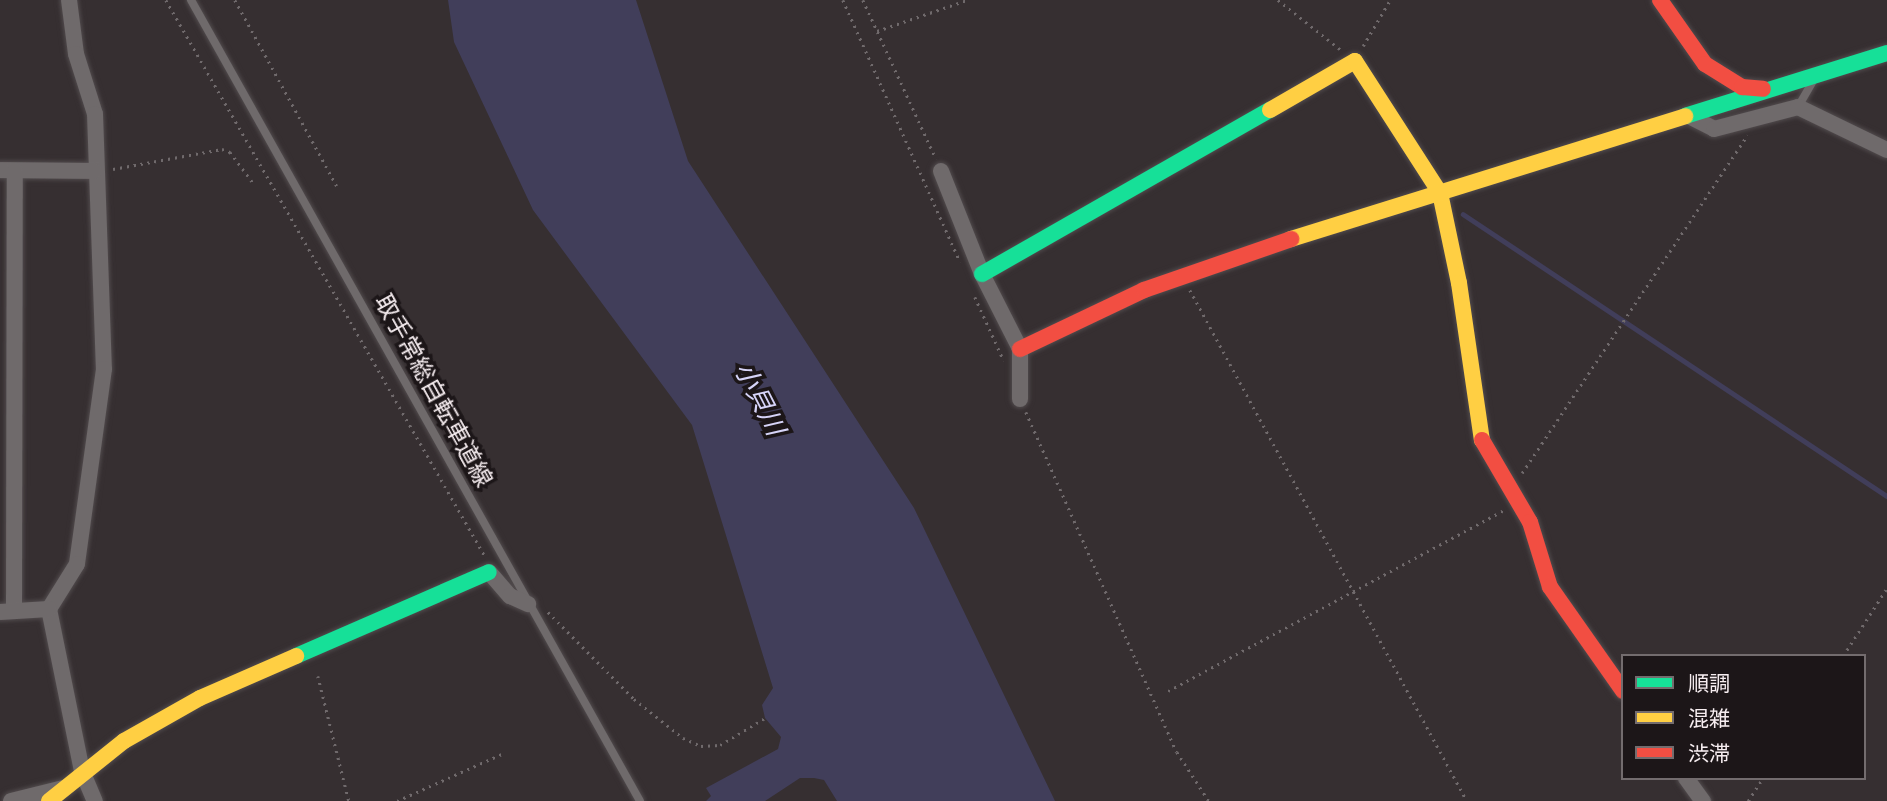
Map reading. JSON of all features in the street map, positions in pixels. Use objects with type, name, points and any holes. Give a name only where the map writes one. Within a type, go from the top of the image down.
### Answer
[{"type":"street","points":[[69,0],[76,54],[95,114],[94,171],[104,369],[77,564],[49,609],[82,771],[95,801]]},
{"type":"street","points":[[1660,0],[1705,64],[1742,87],[1769,89]]},
{"type":"street","points":[[1020,349],[1182,276],[1887,53]]},
{"type":"street","points":[[982,274],[1355,61],[1440,193],[1481,439],[1513,498],[1530,522],[1550,587],[1621,688]]},
{"type":"street","points":[[1687,115],[1714,129],[1753,116],[1798,107],[1887,150]]},
{"type":"street","points":[[49,609],[7,612],[11,389],[8,171],[94,171]]},
{"type":"street","points":[[941,171],[982,274],[1020,349],[1020,399]]},
{"type":"street","points":[[49,801],[82,771],[200,698],[489,572],[510,596],[528,604]]},
{"type":"street","points":[[1687,780],[1703,801]]},
{"type":"street","points":[[11,801],[63,788]]},
{"type":"lane","name":"取手常総自転車道線","points":[[191,0],[640,801]]},
{"type":"lane","points":[[1798,107],[1817,75]]},
{"type":"path","points":[[166,0],[481,547],[489,572]]},
{"type":"path","points":[[235,0],[337,186]]},
{"type":"path","points":[[863,0],[941,171]]},
{"type":"path","points":[[876,31],[967,0]]},
{"type":"path","points":[[1278,0],[1355,61],[1390,0]]},
{"type":"path","points":[[1168,691],[1513,498],[1618,328],[1750,131],[1753,116]]},
{"type":"path","points":[[94,171],[149,166],[222,149],[235,157],[253,183]]},
{"type":"path","points":[[1182,276],[1467,801]]},
{"type":"path","points":[[1844,654],[1887,588]]},
{"type":"path","points":[[528,604],[541,606],[634,699],[692,742],[720,745],[765,718]]},
{"type":"path","points":[[318,676],[349,801]]},
{"type":"path","points":[[397,801],[504,753]]},
{"type":"path","points":[[1748,801],[1762,780]]},
{"type":"water","name":"小貝川","points":[[448,0],[636,0],[688,161],[914,508],[1055,801],[837,801],[824,780],[800,778],[765,801],[706,801],[711,796],[706,788],[778,749],[781,737],[765,718],[762,705],[773,688],[692,425],[533,210],[454,42]]},
{"type":"waterway","points":[[1463,214],[1887,496]]},
{"type":"traffic: fast","points":[[1685,116],[1887,53]]},
{"type":"traffic: fast","points":[[982,274],[1270,110]]},
{"type":"traffic: fast","points":[[296,656],[489,572]]},
{"type":"traffic: slow","points":[[1270,110],[1355,61],[1440,193],[1459,283],[1482,440]]},
{"type":"traffic: slow","points":[[1291,239],[1685,116]]},
{"type":"traffic: slow","points":[[49,801],[124,741],[200,698],[296,656]]},
{"type":"traffic: jam","points":[[1660,0],[1705,64],[1742,87],[1763,89]]},
{"type":"traffic: jam","points":[[1020,349],[1144,290],[1291,239]]},
{"type":"traffic: jam","points":[[1482,440],[1530,522],[1550,587],[1621,688]]}]
